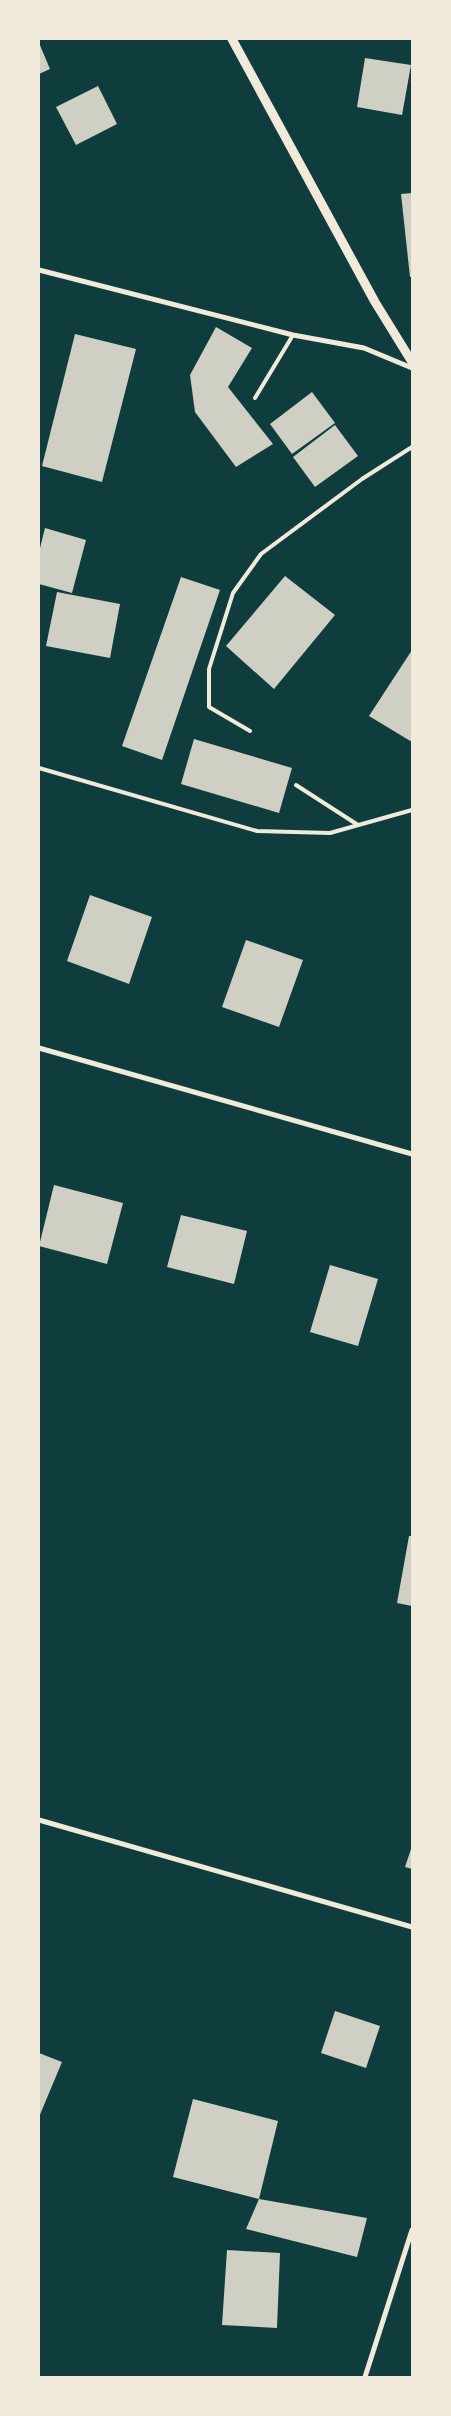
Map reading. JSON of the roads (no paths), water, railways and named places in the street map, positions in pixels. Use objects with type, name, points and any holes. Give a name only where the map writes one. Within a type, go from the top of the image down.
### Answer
[{"type":"street","points":[[232,39],[375,302],[412,362]]},
{"type":"street","points":[[39,270],[293,335],[364,348],[412,368]]},
{"type":"street","points":[[39,1048],[412,1154]]},
{"type":"street","points":[[39,1820],[412,1927]]},
{"type":"street","points":[[365,2377],[412,2230]]},
{"type":"lane","points":[[255,398],[293,335]]},
{"type":"lane","points":[[250,730],[209,707],[209,669],[233,593],[261,554],[362,479],[412,446]]},
{"type":"lane","points":[[39,768],[257,831],[330,833],[412,810]]},
{"type":"lane","points":[[296,785],[358,825]]}]
